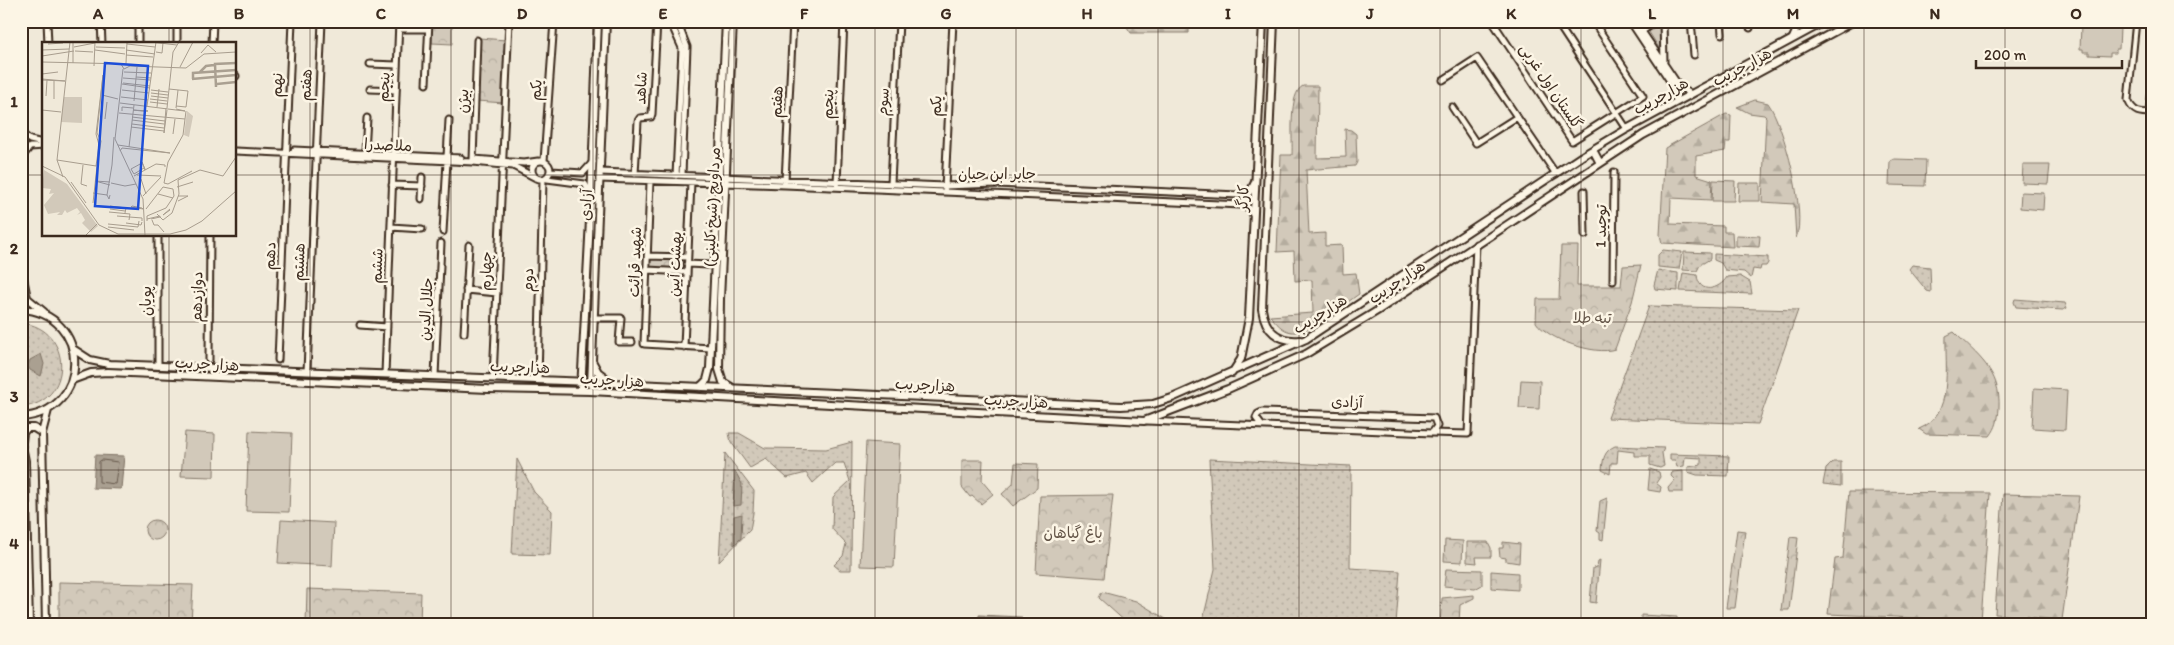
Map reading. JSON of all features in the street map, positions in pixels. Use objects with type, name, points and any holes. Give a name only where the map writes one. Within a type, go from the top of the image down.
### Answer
[{"type":"main road","name":"آزادی","points":[[590,391],[594,318],[592,201],[598,21]]},
{"type":"main road","name":"آزادی","points":[[581,390],[600,172],[606,21]]},
{"type":"main road","name":"مرداویج (شیخ کلینی)","points":[[726,21],[719,179],[717,298],[719,368],[723,382],[734,388]]},
{"type":"main road","name":"مرداویج (شیخ کلینی)","points":[[700,387],[707,380],[717,298],[727,180],[733,21]]},
{"type":"main road","name":"کارگر","points":[[1232,373],[1241,359],[1246,341],[1255,220],[1263,21]]},
{"type":"main road","name":"کارگر","points":[[1274,21],[1262,309],[1267,326],[1280,338],[1292,340],[1306,339]]},
{"type":"main road","name":"هزارجریب","points":[[73,349],[90,360],[110,364],[611,382],[1121,406],[1163,401],[1232,373],[1306,339],[1627,129],[1826,21]]},
{"type":"main road","name":"هزار جریب","points":[[72,380],[91,372],[108,372],[522,391],[581,390],[1144,421],[1228,389],[1306,354],[1377,311],[1643,135],[1854,21]]},
{"type":"main road","points":[[1261,74],[1264,82],[1264,106],[1268,107],[1271,104]]},
{"type":"main road","points":[[594,111],[603,111]]},
{"type":"main road","points":[[1259,126],[1261,122],[1266,123],[1268,169]]},
{"type":"main road","points":[[1593,150],[1600,163]]},
{"type":"main road","points":[[21,235],[22,274],[27,298],[65,331],[73,349],[75,370],[63,397],[48,410],[39,414],[21,417]]},
{"type":"main road","points":[[1252,259],[1264,260]]},
{"type":"main road","points":[[21,305],[26,302],[27,298]]},
{"type":"main road","points":[[21,309],[32,310],[51,318]]},
{"type":"main road","points":[[591,360],[598,372],[611,382]]},
{"type":"main road","points":[[193,376],[194,367]]},
{"type":"main road","points":[[387,374],[388,385]]},
{"type":"main road","points":[[46,624],[42,433],[48,410]]},
{"type":"main road","points":[[29,624],[25,609],[25,461],[21,437],[27,428],[37,429],[42,433]]},
{"type":"street","points":[[47,21],[48,42]]},
{"type":"street","points":[[101,21],[102,42]]},
{"type":"street","points":[[138,21],[138,42]]},
{"type":"street","points":[[177,21],[177,42]]},
{"type":"street","points":[[212,42],[213,21]]},
{"type":"street","name":"نهم","points":[[287,151],[292,21]]},
{"type":"street","name":"هفتم","points":[[316,152],[322,21]]},
{"type":"street","name":"پنجم","points":[[393,156],[399,21]]},
{"type":"street","points":[[426,84],[429,21]]},
{"type":"street","points":[[502,162],[509,21]]},
{"type":"street","name":"یکم","points":[[541,161],[554,21]]},
{"type":"street","name":"شاهد","points":[[635,174],[638,121],[640,118],[651,117],[652,114],[657,21]]},
{"type":"street","points":[[674,21],[674,30],[682,48],[679,176]]},
{"type":"street","points":[[679,176],[687,48],[680,30],[680,21]]},
{"type":"street","name":"هفتم","points":[[785,182],[793,21]]},
{"type":"street","name":"پنجم","points":[[837,187],[844,21]]},
{"type":"street","name":"سوم","points":[[892,183],[899,21]]},
{"type":"street","name":"یکم","points":[[944,192],[953,21]]},
{"type":"street","name":"گلستان اول غربی","points":[[1492,21],[1572,141],[1617,112]]},
{"type":"street","points":[[1556,21],[1627,129]]},
{"type":"street","points":[[1593,21],[1644,96],[1617,112]]},
{"type":"street","points":[[1630,21],[1679,86],[1691,94]]},
{"type":"street","points":[[1635,21],[1640,32]]},
{"type":"street","points":[[1640,32],[1657,21]]},
{"type":"street","points":[[1663,21],[1662,64],[1676,90],[1676,102]]},
{"type":"street","points":[[1691,21],[1694,55]]},
{"type":"street","points":[[1721,21],[1722,34]]},
{"type":"street","points":[[1749,21],[1750,28]]},
{"type":"street","points":[[1792,39],[1800,21]]},
{"type":"street","points":[[2136,21],[2128,100],[2131,108],[2136,112],[2151,113],[2153,82]]},
{"type":"street","points":[[399,29],[428,29]]},
{"type":"street","name":"بیژن","points":[[473,160],[478,40]]},
{"type":"street","points":[[1443,80],[1477,58],[1556,174]]},
{"type":"street","points":[[370,64],[397,65]]},
{"type":"street","points":[[370,89],[396,90]]},
{"type":"street","points":[[1452,107],[1476,143],[1518,117]]},
{"type":"street","points":[[365,152],[367,118]]},
{"type":"street","points":[[443,232],[449,120]]},
{"type":"street","points":[[21,133],[30,140],[42,144]]},
{"type":"street","points":[[21,158],[30,147],[42,145]]},
{"type":"street","name":"ملاصدرا","points":[[236,150],[316,152],[524,164],[541,161]]},
{"type":"street","name":"دهم","points":[[278,360],[287,151]]},
{"type":"street","name":"ملاصدرا","points":[[316,152],[365,152],[393,156]]},
{"type":"street","name":"هشتم","points":[[307,371],[316,152]]},
{"type":"street","name":"ششم","points":[[387,374],[393,156]]},
{"type":"street","points":[[551,171],[549,165],[541,161],[532,168],[536,178],[585,184],[592,201]]},
{"type":"street","name":"ملاصدرا","points":[[502,162],[522,169],[536,178]]},
{"type":"street","name":"چهارم","points":[[493,378],[502,162]]},
{"type":"street","points":[[551,171],[583,173],[593,162]]},
{"type":"street","points":[[545,179],[551,171]]},
{"type":"street","points":[[600,172],[719,179]]},
{"type":"street","name":"توحید 1","points":[[1612,281],[1614,172]]},
{"type":"street","points":[[1238,195],[1249,193],[1257,176]]},
{"type":"street","points":[[421,199],[422,177]]},
{"type":"street","name":"دوم","points":[[538,380],[545,179]]},
{"type":"street","points":[[599,180],[691,182],[719,179]]},
{"type":"street","name":"جابر ابن حیان","points":[[719,179],[785,182],[838,181],[945,186],[996,184],[1238,195]]},
{"type":"street","name":"شهید قرائت","points":[[650,182],[644,344],[684,347]]},
{"type":"street","name":"بهشت آیین","points":[[684,347],[691,182]]},
{"type":"street","name":"جابر ابن حیان","points":[[785,182],[837,187],[1239,205]]},
{"type":"street","points":[[392,184],[422,186]]},
{"type":"street","points":[[1113,200],[1114,190]]},
{"type":"street","points":[[1584,190],[1585,235]]},
{"type":"street","points":[[1238,195],[1242,199],[1239,205],[1249,208],[1255,220]]},
{"type":"street","points":[[391,227],[422,229]]},
{"type":"street","name":"پویان","points":[[158,236],[158,366]]},
{"type":"street","name":"دوازدهم","points":[[209,360],[210,236]]},
{"type":"street","name":"جلال الدین","points":[[435,376],[441,243]]},
{"type":"street","name":"آزادی","points":[[1144,421],[1468,434],[1476,244]]},
{"type":"street","points":[[464,333],[469,245]]},
{"type":"street","points":[[647,256],[687,257]]},
{"type":"street","points":[[687,264],[709,265]]},
{"type":"street","points":[[647,270],[687,272]]},
{"type":"street","points":[[466,290],[497,293]]},
{"type":"street","points":[[594,318],[621,318],[619,342],[632,342]]},
{"type":"street","points":[[360,324],[387,328]]},
{"type":"street","points":[[684,347],[710,348]]},
{"type":"street","name":"آزادی","points":[[1262,426],[1256,418],[1262,412],[1434,418],[1437,426],[1432,433]]},
{"type":"green space","points":[[432,21],[452,21],[452,44],[432,43]]},
{"type":"green space","points":[[1127,21],[1189,21],[1189,33],[1131,33],[1127,27]]},
{"type":"green space","points":[[2084,21],[2117,22],[2117,28],[2120,28],[2119,49],[2116,49],[2116,53],[2110,53],[2110,56],[2089,55],[2089,52],[2083,52],[2083,49],[2080,49],[2081,26],[2083,26]]},
{"type":"green space","points":[[1661,22],[1662,48],[1659,48],[1649,32]]},
{"type":"green space","points":[[479,38],[506,40],[504,103],[477,101]]},
{"type":"green space","points":[[1303,86],[1318,86],[1317,158],[1346,157],[1345,129],[1351,130],[1356,134],[1357,162],[1355,166],[1306,170],[1309,234],[1325,233],[1325,246],[1342,245],[1343,274],[1356,273],[1359,294],[1317,324],[1299,332],[1292,332],[1282,328],[1270,316],[1313,313],[1312,280],[1295,281],[1294,251],[1277,252],[1281,155],[1292,155],[1293,107],[1298,90]]},
{"type":"green space","points":[[1755,100],[1768,103],[1781,130],[1787,149],[1799,210],[1799,226],[1796,238],[1794,204],[1762,202],[1766,117],[1749,113],[1737,107]]},
{"type":"green space","points":[[1726,114],[1731,115],[1730,142],[1726,142],[1725,151],[1696,156],[1696,175],[1712,180],[1711,200],[1671,198],[1670,224],[1724,226],[1724,232],[1732,232],[1733,247],[1662,243],[1660,235],[1665,148]]},
{"type":"green space","points":[[1894,159],[1926,160],[1925,186],[1889,185],[1890,161]]},
{"type":"green space","points":[[2023,165],[2050,165],[2048,184],[2022,183]]},
{"type":"green space","points":[[1713,180],[1735,181],[1734,201],[1712,201]]},
{"type":"green space","points":[[1739,183],[1760,183],[1760,201],[1738,201]]},
{"type":"green space","points":[[2021,192],[2044,193],[2043,210],[2020,208]]},
{"type":"green space","points":[[1736,235],[1760,236],[1759,247],[1736,246]]},
{"type":"green space","name":"تبه طلا","points":[[1561,246],[1578,246],[1577,286],[1621,286],[1623,266],[1641,265],[1632,302],[1615,349],[1606,351],[1596,350],[1572,344],[1550,334],[1536,322],[1537,299],[1559,299]]},
{"type":"green space","points":[[1663,250],[1682,252],[1679,269],[1658,267],[1658,255]]},
{"type":"green space","points":[[1684,252],[1710,253],[1710,259],[1700,265],[1697,271],[1683,270]]},
{"type":"green space","points":[[1714,254],[1768,257],[1768,263],[1766,266],[1761,266],[1760,270],[1753,269],[1751,278],[1744,272],[1725,270],[1721,263],[1714,260]]},
{"type":"green space","points":[[647,256],[687,257],[687,272],[647,270]]},
{"type":"green space","points":[[1912,265],[1930,267],[1931,292],[1927,291],[1909,269]]},
{"type":"green space","points":[[1658,270],[1678,273],[1678,291],[1655,289],[1654,285]]},
{"type":"green space","points":[[1683,273],[1697,275],[1701,286],[1705,288],[1719,285],[1727,277],[1740,276],[1750,282],[1752,294],[1680,291]]},
{"type":"green space","points":[[2015,299],[2065,303],[2067,308],[2063,310],[2016,307]]},
{"type":"green space","points":[[1649,306],[1798,310],[1758,424],[1608,418]]},
{"type":"green space","points":[[21,323],[38,328],[51,337],[58,351],[61,365],[58,380],[51,393],[38,403],[21,407]]},
{"type":"green space","points":[[1954,332],[1986,365],[1996,384],[1999,395],[1999,408],[1996,426],[1990,436],[1926,434],[1919,429],[1930,422],[1938,413],[1943,402],[1946,375],[1946,336]]},
{"type":"green space","points":[[1521,380],[1540,381],[1539,409],[1519,408]]},
{"type":"green space","points":[[2034,388],[2067,390],[2065,430],[2032,428]]},
{"type":"green space","points":[[249,431],[292,433],[289,512],[246,511]]},
{"type":"green space","points":[[185,432],[215,434],[214,477],[181,476]]},
{"type":"green space","points":[[729,433],[739,433],[765,448],[826,449],[852,442],[851,570],[840,570],[834,565],[843,556],[846,544],[832,529],[833,497],[850,481],[844,463],[835,463],[813,483],[806,473],[787,478],[766,459],[750,468],[731,442]]},
{"type":"green space","points":[[866,442],[900,444],[894,567],[860,566]]},
{"type":"green space","points":[[1615,446],[1664,448],[1662,453],[1664,466],[1660,468],[1650,465],[1650,456],[1634,456],[1634,452],[1618,450],[1617,463],[1611,463],[1610,474],[1602,470],[1603,462],[1606,453]]},
{"type":"green space","points":[[725,453],[754,491],[753,513],[750,530],[719,562]]},
{"type":"green space","points":[[1670,454],[1729,456],[1728,476],[1697,475],[1688,472],[1688,467],[1701,465],[1701,458],[1685,457],[1684,466],[1677,467],[1675,460],[1670,460]]},
{"type":"green space","points":[[517,459],[534,492],[552,511],[550,555],[512,554]]},
{"type":"green space","points":[[1209,459],[1351,466],[1350,568],[1400,571],[1396,624],[1202,624],[1215,569]]},
{"type":"green space","points":[[962,460],[983,460],[982,481],[993,494],[981,504],[972,496],[970,497],[962,487]]},
{"type":"green space","points":[[1833,462],[1841,462],[1841,486],[1823,484],[1826,469]]},
{"type":"green space","points":[[1015,463],[1038,464],[1037,488],[1013,506],[1002,494],[1013,484]]},
{"type":"green space","points":[[1650,469],[1659,472],[1660,477],[1656,483],[1661,487],[1660,492],[1648,490]]},
{"type":"green space","points":[[1683,471],[1683,492],[1669,492],[1668,488],[1675,480],[1671,476],[1672,472]]},
{"type":"green space","points":[[1849,492],[1990,493],[1981,621],[1828,614],[1835,559],[1843,558]]},
{"type":"green space","points":[[2003,494],[2079,496],[2062,620],[1995,614]]},
{"type":"green space","name":"باغ گیاهان","points":[[1113,495],[1104,578],[1036,573],[1040,496]]},
{"type":"green space","points":[[1607,498],[1603,540],[1600,539],[1600,533],[1597,531],[1600,501]]},
{"type":"green space","points":[[155,520],[162,523],[165,530],[162,537],[155,540],[148,537],[145,530],[148,523]]},
{"type":"green space","points":[[281,520],[334,523],[332,566],[278,563]]},
{"type":"green space","points":[[1737,530],[1745,531],[1735,608],[1726,608]]},
{"type":"green space","points":[[1790,537],[1798,538],[1789,610],[1781,610]]},
{"type":"green space","points":[[1445,540],[1463,541],[1462,562],[1444,561]]},
{"type":"green space","points":[[1467,542],[1488,542],[1491,548],[1491,557],[1476,557],[1477,563],[1467,562]]},
{"type":"green space","points":[[1503,542],[1520,544],[1519,563],[1506,561],[1506,558],[1500,557],[1499,548],[1503,548]]},
{"type":"green space","points":[[1600,560],[1596,603],[1590,602],[1593,568],[1597,567]]},
{"type":"green space","points":[[1446,569],[1482,570],[1482,585],[1475,589],[1444,586]]},
{"type":"green space","points":[[1491,571],[1518,573],[1518,590],[1491,588]]},
{"type":"green space","points":[[59,582],[193,585],[191,624],[59,624]]},
{"type":"green space","points":[[307,589],[421,593],[420,624],[306,624]]},
{"type":"green space","points":[[1102,592],[1136,601],[1174,624],[1128,624],[1099,598]]},
{"type":"green space","points":[[1474,595],[1474,598],[1460,605],[1459,624],[1440,624],[1442,598]]},
{"type":"green space","points":[[1641,615],[1677,617],[1677,624],[1641,624]]},
{"type":"water","points":[[41,354],[44,364],[41,376],[30,370],[28,366],[30,360]]},
{"type":"water","points":[[95,455],[124,456],[121,489],[93,488]]},
{"type":"water","points":[[735,471],[742,484],[741,505],[733,506]]},
{"type":"water","points":[[742,514],[741,538],[734,545],[734,516]]},
{"type":"water","points":[[979,615],[1021,617],[1021,624],[979,624]]}]
